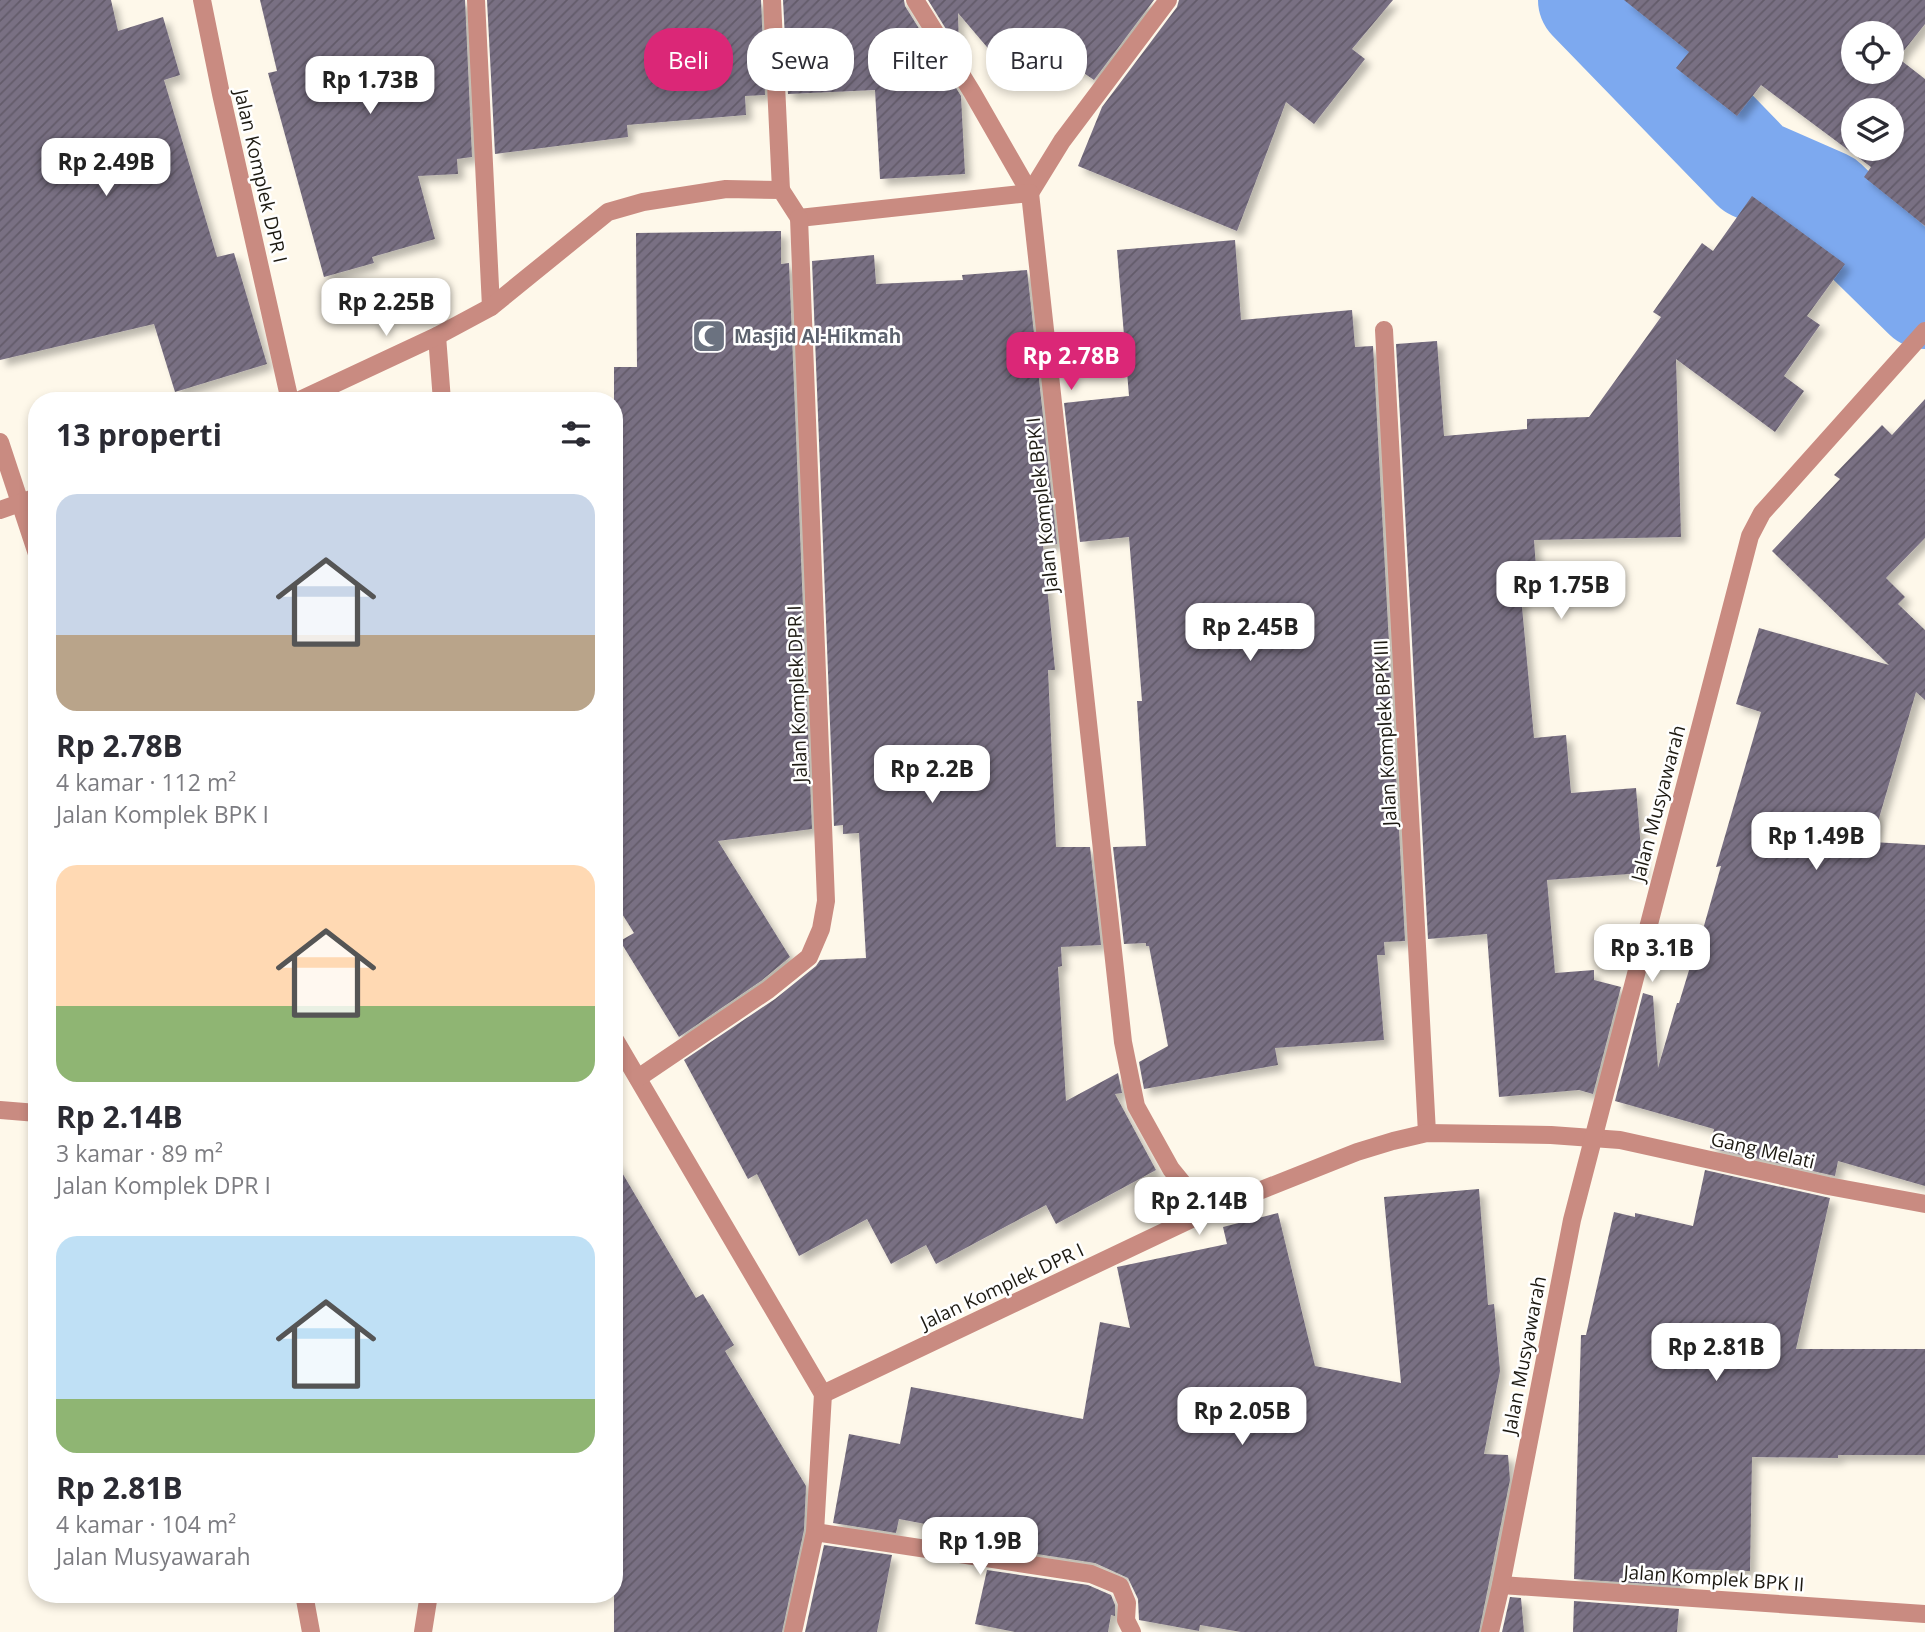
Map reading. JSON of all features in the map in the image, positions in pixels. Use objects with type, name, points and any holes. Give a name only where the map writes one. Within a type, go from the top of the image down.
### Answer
[{"type":"street","name":"Jalan Komplek DPR I","points":[[202,0],[288,392]]},
{"type":"street","points":[[476,0],[491,307]]},
{"type":"street","points":[[772,0],[781,190],[799,218],[1030,193]]},
{"type":"street","points":[[915,0],[1030,193]]},
{"type":"street","points":[[1030,193],[1062,141],[1168,0]]},
{"type":"street","points":[[317,392],[437,336],[491,307],[608,212],[643,202],[726,189],[781,190]]},
{"type":"street","name":"Jalan Komplek BPK I","points":[[1030,193],[1122,1042],[1136,1106],[1171,1169],[1206,1212]]},
{"type":"street","name":"Jalan Komplek DPR I","points":[[638,1078],[768,990],[809,957],[821,929],[826,901],[799,218]]},
{"type":"street","name":"Jalan Komplek BPK III","points":[[1384,330],[1427,1133]]},
{"type":"street","name":"Jalan Musyawarah","points":[[1490,1632],[1572,1220],[1750,536],[1762,513],[1925,331]]},
{"type":"street","points":[[437,336],[441,392]]},
{"type":"street","points":[[0,442],[28,500],[0,510]]},
{"type":"street","points":[[623,1053],[823,1394],[815,1532],[793,1632]]},
{"type":"street","points":[[0,1110],[28,1112]]},
{"type":"street","name":"Jalan Komplek DPR I","points":[[823,1394],[1206,1212],[1357,1152],[1427,1133],[1551,1135],[1592,1139]]},
{"type":"street","name":"Gang Melati","points":[[1592,1139],[1620,1140],[1828,1186],[1925,1204]]},
{"type":"street","points":[[815,1532],[1091,1574],[1120,1586],[1127,1603],[1126,1620],[1132,1632]]},
{"type":"street","name":"Jalan Komplek BPK II","points":[[1501,1585],[1925,1614]]},
{"type":"street","points":[[306,1603],[311,1632]]},
{"type":"street","points":[[423,1632],[428,1603]]},
{"type":"building","points":[[0,0],[111,0],[118,31],[163,17],[180,75],[164,80],[217,257],[234,253],[267,364],[175,392],[154,324],[0,360]]},
{"type":"building","points":[[260,0],[465,0],[472,157],[457,159],[458,174],[418,176],[435,239],[372,257],[374,263],[324,277],[268,73],[277,71]]},
{"type":"building","points":[[487,0],[761,0],[762,28],[747,28],[747,91],[765,91],[765,95],[745,96],[746,115],[627,125],[628,137],[495,154]]},
{"type":"building","points":[[783,0],[904,0],[919,28],[868,28],[868,90],[854,91],[854,28],[784,28]]},
{"type":"building","points":[[928,0],[1154,0],[1094,80],[1087,75],[1087,28],[986,28],[986,46],[958,13],[958,28],[945,28]]},
{"type":"building","points":[[1179,0],[1393,0],[1352,49],[1365,59],[1314,124],[1286,102],[1237,231],[1078,166],[1102,107],[1177,7]]},
{"type":"building","points":[[1624,0],[1925,0],[1925,24],[1904,50],[1904,21],[1841,21],[1841,84],[1904,84],[1904,63],[1925,79],[1925,226],[1864,177],[1871,167],[1863,161],[1904,161],[1904,98],[1841,98],[1841,145],[1761,85],[1737,116],[1676,68],[1689,52]]},
{"type":"building","points":[[788,91],[853,91],[788,94]]},
{"type":"building","points":[[875,91],[958,91],[961,96],[965,174],[880,179]]},
{"type":"building","points":[[1752,196],[1845,264],[1807,316],[1820,325],[1784,376],[1804,391],[1775,432],[1676,359],[1681,537],[1534,540],[1538,594],[1521,596],[1534,738],[1566,735],[1571,793],[1636,788],[1643,873],[1547,880],[1555,973],[1594,970],[1594,980],[1621,987],[1593,1094],[1579,1090],[1499,1097],[1487,934],[1428,939],[1396,344],[1437,341],[1444,436],[1527,429],[1527,419],[1589,417],[1661,317],[1653,312],[1702,243],[1713,251]]},
{"type":"building","points":[[781,231],[781,264],[789,263],[812,829],[718,841],[790,957],[761,981],[679,1037],[623,946],[623,939],[634,933],[623,915],[623,392],[614,392],[614,367],[637,367],[636,233]]},
{"type":"building","points":[[1235,240],[1241,320],[1352,310],[1355,347],[1373,346],[1405,941],[1384,942],[1385,955],[1377,955],[1384,1040],[1275,1048],[1278,1065],[1144,1089],[1139,1062],[1168,1046],[1149,946],[1146,946],[1146,943],[1124,944],[1113,847],[1146,846],[1137,701],[1142,701],[1129,537],[1080,542],[1064,403],[1129,396],[1117,250]]},
{"type":"building","points":[[874,255],[876,284],[963,280],[962,275],[1027,270],[1057,544],[1043,545],[1055,670],[1048,670],[1056,847],[1090,847],[1101,945],[1061,947],[1062,966],[1058,967],[1066,1101],[1118,1073],[1122,1093],[1115,1094],[1156,1170],[1056,1224],[1046,1205],[936,1264],[926,1245],[891,1264],[867,1219],[799,1256],[757,1174],[748,1179],[684,1060],[775,999],[820,960],[866,958],[859,833],[843,834],[843,825],[834,826],[812,261]]},
{"type":"building","points":[[1925,399],[1925,538],[1886,578],[1905,597],[1898,604],[1925,630],[1925,700],[1916,692],[1872,842],[1925,845],[1925,1186],[1838,1161],[1835,1176],[1710,1148],[1714,1129],[1615,1101],[1643,993],[1653,996],[1658,1068],[1677,1003],[1690,967],[1692,968],[1721,866],[1716,867],[1761,712],[1736,704],[1759,628],[1889,665],[1772,551],[1840,479],[1834,475],[1882,425],[1892,435]]},
{"type":"building","points":[[1705,1170],[1830,1198],[1796,1349],[1925,1349],[1925,1455],[1752,1457],[1750,1571],[1681,1569],[1680,1586],[1574,1579],[1581,1335],[1586,1335],[1614,1212],[1635,1217],[1635,1213],[1693,1226]]},
{"type":"building","points":[[623,1174],[696,1298],[703,1294],[734,1345],[725,1351],[806,1486],[804,1530],[782,1632],[614,1632],[614,1603],[623,1603]]},
{"type":"building","points":[[1479,1189],[1488,1305],[1494,1304],[1500,1371],[1484,1454],[1508,1455],[1510,1480],[1479,1632],[1241,1632],[1200,1625],[1199,1631],[1139,1620],[1138,1599],[1128,1578],[1095,1563],[992,1547],[994,1537],[899,1519],[896,1533],[833,1523],[849,1434],[900,1444],[911,1387],[1083,1419],[1100,1322],[1130,1328],[1117,1267],[1227,1244],[1223,1227],[1278,1213],[1315,1366],[1401,1383],[1384,1197]]},
{"type":"building","points":[[824,1545],[892,1555],[877,1632],[805,1632]]},
{"type":"building","points":[[987,1570],[1088,1585],[1111,1595],[1115,1616],[1111,1615],[1108,1632],[1015,1632],[975,1624]]},
{"type":"building","points":[[1510,1597],[1521,1598],[1524,1632],[1502,1632]]},
{"type":"building","points":[[1574,1601],[1679,1609],[1677,1632],[1573,1632]]},
{"type":"waterway","points":[[1589,0],[1753,169],[1826,201],[1925,298]]},
{"type":"place","name":"Masjid Al-Hikmah","points":[[709,336]]}]
